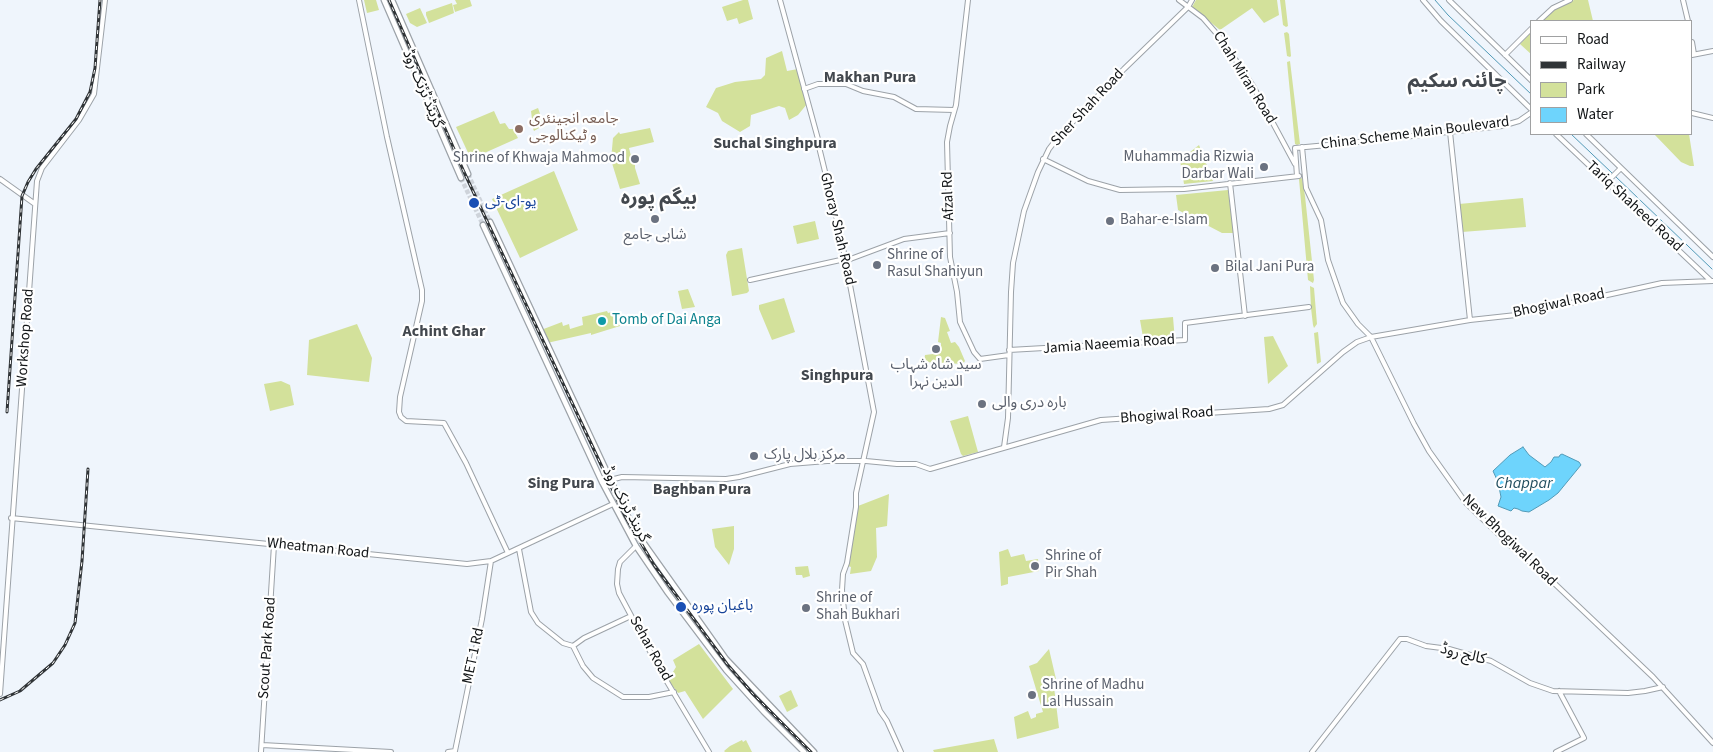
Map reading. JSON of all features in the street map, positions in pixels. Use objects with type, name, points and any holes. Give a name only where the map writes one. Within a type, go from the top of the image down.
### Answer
[{"type":"main road","name":"گرینڈ ٹرنک روڈ","points":[[384,0],[461,178]]},
{"type":"main road","name":"گرینڈ ٹرنک روڈ","points":[[392,0],[468,174]]},
{"type":"main road","points":[[432,112],[440,110]]},
{"type":"main road","name":"گرینڈ ٹرنک روڈ","points":[[490,222],[627,515],[643,542],[726,659],[814,752]]},
{"type":"main road","name":"گرینڈ ٹرنک روڈ","points":[[483,225],[602,482],[636,546],[668,593],[726,670],[804,752]]},
{"type":"street","name":"Workshop Road","points":[[0,694],[36,181],[39,173],[79,120],[94,94],[105,0]]},
{"type":"street","points":[[359,0],[387,137],[422,290],[422,301],[400,397],[399,412],[406,421],[444,423],[466,463],[508,553]]},
{"type":"street","name":"Ghoray Shah Road","points":[[780,0],[818,139],[845,260],[874,412],[856,493],[856,507],[847,562],[843,574],[842,590],[845,620],[854,653],[863,664],[880,711],[901,752]]},
{"type":"street","name":"Afzal Rd","points":[[968,0],[961,69],[947,142],[950,257],[957,292],[960,322],[974,352],[980,359],[1009,353]]},
{"type":"street","name":"Chah Miran Road","points":[[1179,0],[1203,18],[1223,41],[1253,86],[1296,167]]},
{"type":"street","name":"Sher Shah Road","points":[[1004,447],[1008,418],[1011,292],[1016,250],[1027,200],[1043,159],[1059,136],[1188,7],[1192,0]]},
{"type":"street","points":[[1422,0],[1530,109]]},
{"type":"street","points":[[1449,0],[1530,78]]},
{"type":"street","points":[[1540,20],[1553,8],[1570,0]]},
{"type":"street","points":[[1684,0],[1688,20]]},
{"type":"street","points":[[1506,55],[1530,30]]},
{"type":"street","points":[[1693,54],[1713,51]]},
{"type":"street","points":[[804,89],[818,84],[846,84],[863,91],[894,97],[916,109],[954,110]]},
{"type":"street","name":"China Scheme Main Boulevard","points":[[1296,167],[1295,148],[1356,143],[1509,125],[1519,121],[1530,113]]},
{"type":"street","points":[[1693,113],[1713,118]]},
{"type":"street","points":[[1450,132],[1470,320]]},
{"type":"street","name":"Tariq Shaheed Road","points":[[1557,135],[1609,181],[1712,281]]},
{"type":"street","name":"Tariq Shaheed Road","points":[[1587,135],[1713,257]]},
{"type":"street","name":"New Bhogiwal Road","points":[[1302,147],[1304,176],[1308,196],[1321,220],[1328,260],[1343,303],[1358,324],[1371,337],[1420,437],[1466,503],[1663,687],[1713,743]]},
{"type":"street","points":[[1043,159],[1088,181],[1120,190],[1173,189],[1304,176]]},
{"type":"street","points":[[1296,167],[1297,176]]},
{"type":"street","points":[[1609,181],[1621,168]]},
{"type":"street","points":[[0,179],[35,204]]},
{"type":"street","points":[[1230,183],[1245,316]]},
{"type":"street","points":[[750,280],[845,260],[904,239],[950,233]]},
{"type":"street","name":"Bhogiwal Road","points":[[602,482],[622,477],[739,477],[796,463],[863,461],[916,464],[930,469],[1101,420],[1238,412],[1277,407],[1283,405],[1300,391],[1343,352],[1357,342],[1371,337],[1470,320],[1516,315],[1662,283],[1712,281]]},
{"type":"street","name":"Jamia Naeemia Road","points":[[1009,353],[1186,340],[1185,323],[1310,308]]},
{"type":"street","name":"Wheatman Road","points":[[12,518],[467,564],[491,561],[613,504]]},
{"type":"street","name":"Scout Park Road","points":[[261,752],[274,545]]},
{"type":"street","name":"Sehar Road","points":[[636,546],[620,562],[616,578],[619,593],[709,752]]},
{"type":"street","points":[[519,549],[531,612],[538,623],[563,643],[573,646],[588,673],[618,695],[630,698],[649,697],[674,692]]},
{"type":"street","name":"MET 1 Rd","points":[[451,752],[482,619],[491,561]]},
{"type":"street","points":[[573,646],[584,638],[631,616]]},
{"type":"street","name":"کالج روڈ","points":[[1312,752],[1400,639],[1407,639],[1426,646],[1449,649],[1491,661],[1530,683],[1553,691],[1628,693],[1645,692],[1663,687]]},
{"type":"street","points":[[1556,752],[1584,738],[1559,692]]},
{"type":"street","points":[[262,745],[391,752]]},
{"type":"green space","points":[[364,0],[376,0],[379,10],[367,13]]},
{"type":"green space","points":[[455,0],[470,0],[472,6],[455,12],[453,5],[457,4]]},
{"type":"green space","points":[[748,0],[753,19],[739,24],[737,18],[727,21],[722,7]]},
{"type":"green space","points":[[1196,0],[1277,0],[1279,15],[1264,23],[1252,8],[1220,30],[1192,7]]},
{"type":"green space","points":[[1280,0],[1285,0],[1288,26],[1286,27],[1283,25]]},
{"type":"green space","points":[[1574,0],[1588,0],[1593,20],[1542,20],[1555,9]]},
{"type":"green space","points":[[452,3],[454,13],[429,23],[426,12]]},
{"type":"green space","points":[[420,8],[427,23],[417,27],[410,23],[406,14]]},
{"type":"green space","points":[[1287,32],[1289,34],[1290,57],[1287,56],[1284,33]]},
{"type":"green space","points":[[1530,33],[1530,53],[1520,44]]},
{"type":"green space","points":[[782,51],[787,71],[798,69],[807,104],[798,115],[789,120],[785,108],[779,106],[751,115],[750,126],[740,132],[722,121],[718,113],[706,107],[716,88],[735,82],[761,79],[765,75],[766,58]]},
{"type":"green space","points":[[1290,61],[1300,144],[1297,145],[1295,144],[1287,62]]},
{"type":"green space","points":[[538,108],[544,125],[534,131],[530,121],[532,119],[531,111]]},
{"type":"green space","points":[[494,111],[500,124],[505,123],[509,129],[513,129],[518,138],[471,159],[456,127]]},
{"type":"green space","name":"Shrine of Khwaja Mahmood","points":[[650,128],[654,142],[629,148],[632,160],[635,160],[635,168],[640,184],[620,189],[611,160],[613,138],[619,132],[620,134]]},
{"type":"green space","points":[[1655,135],[1689,135],[1694,166],[1681,162]]},
{"type":"green space","points":[[1199,145],[1213,181],[1184,184],[1180,160]]},
{"type":"green space","points":[[554,171],[578,230],[520,258],[492,199]]},
{"type":"green space","points":[[1302,178],[1313,283],[1308,280],[1299,179]]},
{"type":"green space","points":[[1228,190],[1234,233],[1222,233],[1178,210],[1176,195]]},
{"type":"green space","points":[[1523,198],[1526,227],[1462,232],[1459,204]]},
{"type":"green space","points":[[815,221],[819,239],[797,244],[793,226]]},
{"type":"green space","points":[[742,248],[749,291],[732,296],[726,255],[728,251]]},
{"type":"green space","points":[[1310,286],[1314,288],[1317,324],[1314,328],[1311,308]]},
{"type":"green space","points":[[688,289],[695,307],[682,309],[678,291]]},
{"type":"green space","points":[[784,298],[795,332],[772,340],[759,305]]},
{"type":"green space","points":[[607,311],[608,313],[615,311],[620,326],[591,335],[591,333],[547,343],[541,330],[562,322],[563,326],[569,324],[570,329],[583,325],[582,317]]},
{"type":"green space","points":[[941,317],[945,318],[950,331],[947,332],[951,343],[955,342],[959,347],[965,361],[963,364],[924,362],[925,355],[941,353],[941,343],[938,342]]},
{"type":"green space","points":[[1173,317],[1175,341],[1144,343],[1140,320]]},
{"type":"green space","points":[[357,324],[372,358],[369,382],[307,375],[309,340]]},
{"type":"green space","points":[[1318,332],[1321,362],[1317,364],[1314,333]]},
{"type":"green space","points":[[1273,336],[1288,366],[1268,384],[1264,337]]},
{"type":"green space","points":[[281,381],[290,385],[294,405],[270,411],[264,384]]},
{"type":"green space","points":[[968,416],[978,452],[963,456],[950,421]]},
{"type":"green space","points":[[889,494],[887,526],[876,528],[877,557],[871,571],[850,574],[851,567],[848,566],[858,506]]},
{"type":"green space","points":[[734,526],[734,549],[729,565],[715,547],[712,529]]},
{"type":"green space","points":[[1008,549],[1011,557],[1024,554],[1026,561],[1038,559],[1039,571],[1008,577],[1008,584],[1001,586],[999,552]]},
{"type":"green space","points":[[808,566],[810,576],[803,578],[802,575],[796,575],[795,567]]},
{"type":"green space","points":[[699,644],[733,689],[703,719],[685,691],[678,693],[668,680],[676,667],[673,660]]},
{"type":"green space","name":"Shrine of Madhu Lal Hussain","points":[[1049,649],[1056,679],[1053,679],[1059,728],[1017,739],[1014,717],[1028,711],[1031,719],[1036,717],[1036,714],[1043,712],[1029,666],[1037,663]]},
{"type":"green space","points":[[791,690],[798,706],[787,712],[779,696]]},
{"type":"green space","points":[[994,739],[998,752],[934,752],[933,750]]},
{"type":"green space","points":[[742,740],[743,742],[746,740],[752,752],[724,751],[730,746]]},
{"type":"water","name":"Chappar","points":[[1523,447],[1529,455],[1545,467],[1554,457],[1559,457],[1562,454],[1579,462],[1581,465],[1558,493],[1529,512],[1514,508],[1511,511],[1498,506],[1501,497],[1498,482],[1493,471],[1510,455]]},
{"type":"waterway","points":[[1435,0],[1448,15],[1530,93]]},
{"type":"waterway","points":[[1572,135],[1612,173]]},
{"type":"waterway","points":[[1615,176],[1712,269]]},
{"type":"tunnel","points":[[468,174],[490,222]]},
{"type":"tunnel","points":[[461,178],[483,225]]},
{"type":"railway","points":[[7,412],[22,196],[36,169],[76,119],[90,92],[95,68],[100,0]]},
{"type":"railway","points":[[389,0],[464,172],[625,516],[654,565],[727,664],[753,694],[811,752]]},
{"type":"railway","points":[[0,700],[20,691],[53,663],[65,645],[75,623],[82,561],[88,469]]},
{"type":"place","name":"جامعہ انجینئری و ٹیکنالوجی","points":[[519,129]]},
{"type":"place","name":"Shrine of Khwaja Mahmood","points":[[635,159]]},
{"type":"place","name":"Muhammadia Rizwia Darbar Wali","points":[[1264,167]]},
{"type":"place","name":"یو-ای-ٹی","points":[[474,203]]},
{"type":"place","name":"شاہی جامع","points":[[655,219]]},
{"type":"place","name":"Bahar-e-Islam","points":[[1110,221]]},
{"type":"place","name":"Shrine of Rasul Shahiyun","points":[[877,265]]},
{"type":"place","name":"Bilal Jani Pura","points":[[1215,268]]},
{"type":"place","name":"Tomb of Dai Anga","points":[[602,321]]},
{"type":"place","name":"سید شاہ شہاب الدین نہرا","points":[[936,349]]},
{"type":"place","name":"بارہ دری والی","points":[[982,404]]},
{"type":"place","name":"مرکز بلال پارک","points":[[754,456]]},
{"type":"place","name":"Shrine of Pir Shah","points":[[1035,566]]},
{"type":"place","name":"باغبان پورہ","points":[[681,607]]},
{"type":"place","name":"Shrine of Shah Bukhari","points":[[806,608]]},
{"type":"place","name":"Shrine of Madhu Lal Hussain","points":[[1032,695]]},
{"type":"district","name":"Makhan Pura","points":[[870,78]]},
{"type":"district","name":"چائنہ سکیم","points":[[1457,83]]},
{"type":"district","name":"Suchal Singhpura","points":[[775,144]]},
{"type":"district","name":"بیگم پورہ","points":[[659,200]]},
{"type":"district","name":"Achint Ghar","points":[[444,332]]},
{"type":"district","name":"Singhpura","points":[[837,376]]},
{"type":"district","name":"Sing Pura","points":[[561,484]]},
{"type":"district","name":"Baghban Pura","points":[[702,490]]}]
